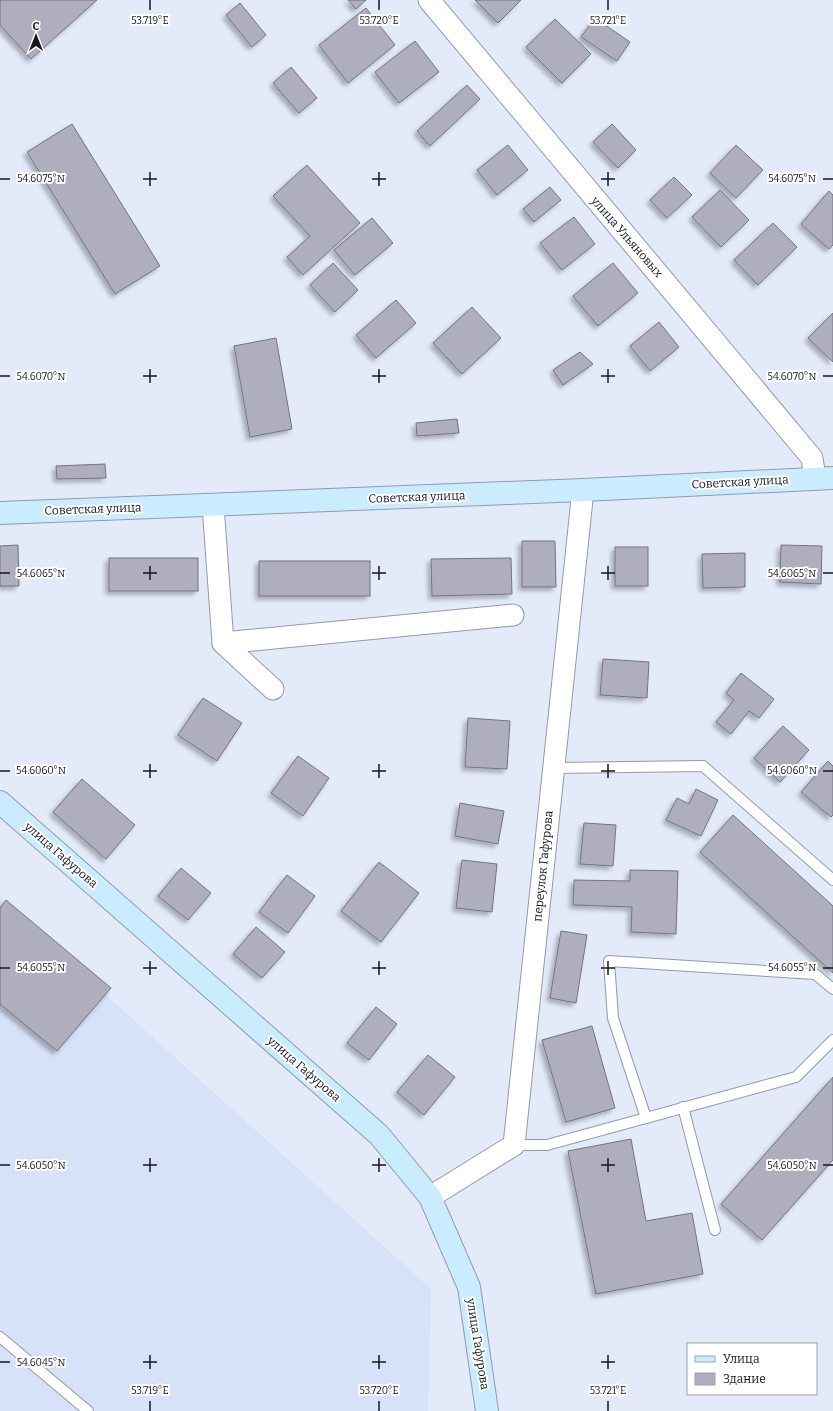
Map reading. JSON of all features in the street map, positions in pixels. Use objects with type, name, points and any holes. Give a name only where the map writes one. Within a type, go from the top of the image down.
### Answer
[{"type":"street","name":"улица Ульяновых","points":[[429,0],[563,163],[689,310],[812,458],[824,478]]},
{"type":"street","name":"Советская улица","points":[[0,513],[583,490],[824,478]]},
{"type":"street","name":"переулок Гафурова","points":[[514,1144],[583,490]]},
{"type":"street","points":[[213,505],[222,643],[273,689]]},
{"type":"street","points":[[222,643],[513,615]]},
{"type":"street","name":"улица Гафурова","points":[[0,802],[379,1135],[430,1197],[469,1287],[487,1411]]},
{"type":"street","points":[[430,1197],[514,1144]]},
{"type":"lane","points":[[554,768],[703,766],[833,880]]},
{"type":"lane","points":[[646,1118],[613,1018],[609,961],[814,974],[833,989]]},
{"type":"lane","points":[[514,1144],[547,1144],[796,1077],[833,1040]]},
{"type":"lane","points":[[683,1107],[715,1230]]},
{"type":"lane","points":[[0,1337],[88,1411]]},
{"type":"shaded area","points":[[0,899],[431,1289],[428,1411],[0,1411]]},
{"type":"building","points":[[0,0],[97,0],[31,59],[0,25]]},
{"type":"building","points":[[348,0],[366,0],[356,9]]},
{"type":"building","points":[[475,0],[521,0],[498,23]]},
{"type":"building","points":[[240,3],[266,35],[252,47],[226,15]]},
{"type":"building","points":[[366,8],[395,45],[348,83],[319,45]]},
{"type":"building","points":[[595,18],[630,42],[617,61],[581,37]]},
{"type":"building","points":[[555,19],[591,54],[562,83],[526,47]]},
{"type":"building","points":[[415,41],[439,72],[399,103],[375,72]]},
{"type":"building","points":[[291,67],[317,98],[299,113],[273,83]]},
{"type":"building","points":[[467,85],[480,99],[430,146],[417,131]]},
{"type":"building","points":[[72,124],[160,266],[115,294],[27,152]]},
{"type":"building","points":[[612,124],[636,150],[618,168],[593,142]]},
{"type":"building","points":[[508,145],[528,170],[497,195],[477,170]]},
{"type":"building","points":[[736,145],[763,170],[736,198],[710,173]]},
{"type":"building","points":[[307,165],[360,223],[303,275],[287,257],[310,236],[273,196]]},
{"type":"building","points":[[674,177],[692,195],[667,218],[650,200]]},
{"type":"building","points":[[550,187],[561,200],[534,222],[523,209]]},
{"type":"building","points":[[720,190],[749,220],[721,247],[692,217]]},
{"type":"building","points":[[829,191],[833,195],[833,245],[829,249],[801,224]]},
{"type":"building","points":[[574,217],[595,244],[562,270],[540,243]]},
{"type":"building","points":[[372,218],[393,243],[355,275],[334,250]]},
{"type":"building","points":[[773,223],[797,247],[758,285],[734,260]]},
{"type":"building","points":[[333,263],[358,290],[335,312],[310,285]]},
{"type":"building","points":[[613,263],[638,293],[598,326],[573,296]]},
{"type":"building","points":[[396,300],[416,323],[376,358],[356,335]]},
{"type":"building","points":[[472,307],[501,338],[462,374],[433,343]]},
{"type":"building","points":[[833,313],[833,362],[808,338]]},
{"type":"building","points":[[659,322],[679,347],[650,371],[630,346]]},
{"type":"building","points":[[276,338],[292,429],[250,437],[234,346]]},
{"type":"building","points":[[580,352],[593,364],[563,385],[553,370]]},
{"type":"building","points":[[457,419],[459,433],[417,436],[416,423]]},
{"type":"building","points":[[105,464],[106,478],[57,479],[56,466]]},
{"type":"building","points":[[522,541],[555,541],[556,587],[522,587]]},
{"type":"building","points":[[18,545],[19,586],[0,586],[0,546]]},
{"type":"building","points":[[781,545],[822,546],[821,584],[780,582]]},
{"type":"building","points":[[615,547],[648,547],[648,586],[615,586]]},
{"type":"building","points":[[745,553],[745,587],[703,588],[702,554]]},
{"type":"building","points":[[109,558],[198,558],[198,591],[109,591]]},
{"type":"building","points":[[511,558],[512,594],[432,596],[431,559]]},
{"type":"building","points":[[259,561],[370,561],[370,596],[259,596]]},
{"type":"building","points":[[603,659],[649,662],[647,698],[600,695]]},
{"type":"building","points":[[741,673],[774,699],[759,718],[749,711],[731,734],[716,722],[734,700],[726,693]]},
{"type":"building","points":[[203,698],[242,723],[217,761],[178,735]]},
{"type":"building","points":[[468,718],[510,721],[507,769],[465,767]]},
{"type":"building","points":[[783,726],[809,750],[780,782],[754,758]]},
{"type":"building","points":[[298,756],[329,778],[303,816],[271,793]]},
{"type":"building","points":[[828,761],[833,766],[833,815],[831,817],[801,792]]},
{"type":"building","points":[[82,779],[135,825],[106,859],[53,812]]},
{"type":"building","points":[[696,789],[718,800],[701,836],[666,820],[677,798],[689,804]]},
{"type":"building","points":[[460,803],[504,811],[498,844],[455,836]]},
{"type":"building","points":[[733,815],[833,906],[833,973],[700,852]]},
{"type":"building","points":[[584,823],[616,825],[613,866],[580,864]]},
{"type":"building","points":[[462,860],[497,864],[492,912],[456,908]]},
{"type":"building","points":[[379,862],[419,893],[381,942],[341,911]]},
{"type":"building","points":[[181,868],[211,893],[188,920],[158,896]]},
{"type":"building","points":[[630,870],[678,871],[676,934],[631,932],[632,907],[573,905],[574,880],[630,881]]},
{"type":"building","points":[[287,875],[315,896],[288,933],[259,912]]},
{"type":"building","points":[[6,900],[111,988],[57,1051],[0,1004],[0,908]]},
{"type":"building","points":[[256,927],[285,952],[262,978],[233,954]]},
{"type":"building","points":[[561,931],[587,935],[576,1003],[550,998]]},
{"type":"building","points":[[376,1007],[397,1024],[369,1060],[347,1043]]},
{"type":"building","points":[[592,1026],[615,1108],[566,1122],[542,1040]]},
{"type":"building","points":[[428,1055],[455,1077],[424,1115],[397,1092]]},
{"type":"building","points":[[833,1077],[833,1160],[762,1240],[721,1204]]},
{"type":"building","points":[[631,1139],[646,1221],[692,1213],[703,1274],[596,1294],[568,1151]]}]
